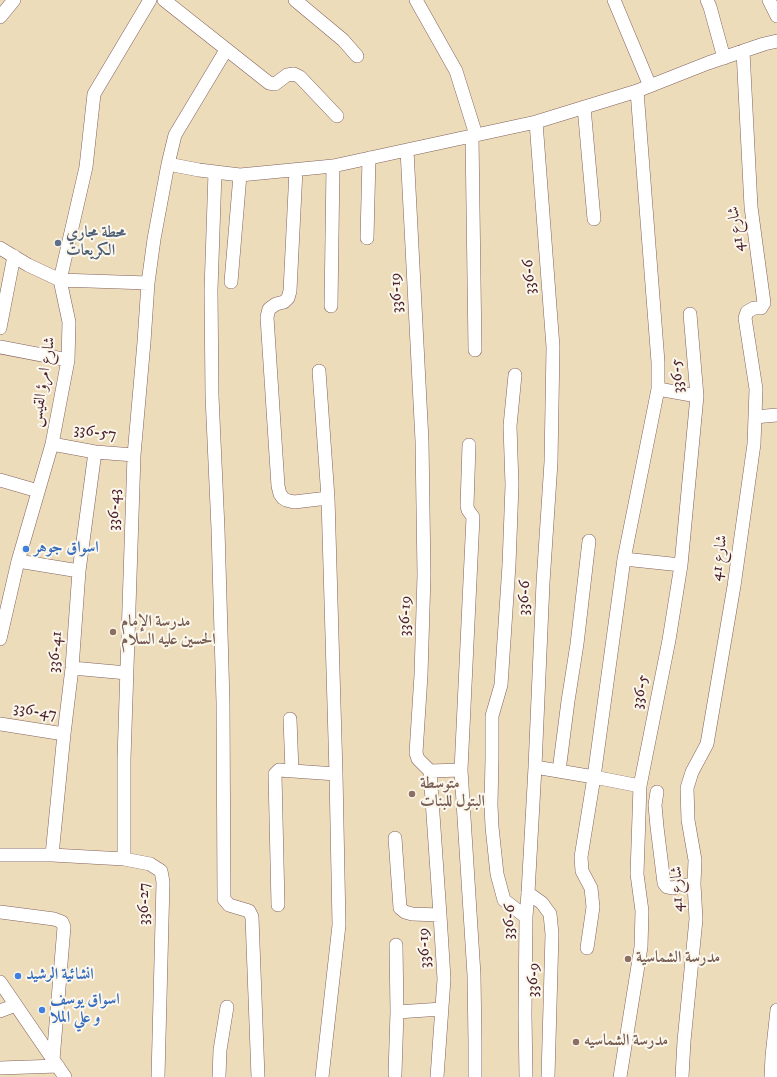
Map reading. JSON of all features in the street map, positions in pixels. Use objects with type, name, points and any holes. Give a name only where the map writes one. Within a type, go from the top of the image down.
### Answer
[{"type":"street","points":[[0,17],[14,0]]},
{"type":"street","name":"شارع امرؤ القيس","points":[[0,638],[18,562],[52,444],[68,360],[69,322],[60,280],[86,167],[94,94],[150,0]]},
{"type":"street","points":[[164,0],[269,83],[275,84],[287,75],[294,74],[300,77],[337,116]]},
{"type":"street","points":[[295,0],[343,40],[357,56]]},
{"type":"street","points":[[416,0],[456,71],[474,135],[475,350]]},
{"type":"street","points":[[614,0],[650,86]]},
{"type":"street","points":[[707,0],[724,58]]},
{"type":"street","points":[[769,0],[777,16]]},
{"type":"street","points":[[168,164],[199,170],[240,175],[333,166],[536,122],[637,91],[742,51],[777,41]]},
{"type":"street","name":"336-43","points":[[124,859],[124,759],[134,455],[148,284],[154,239],[175,135],[226,50]]},
{"type":"street","name":"شارع 41","points":[[682,1077],[696,919],[694,884],[695,860],[688,820],[687,788],[692,772],[707,744],[734,586],[754,444],[756,389],[745,318],[747,312],[754,308],[761,308],[764,303],[751,207],[742,51]]},
{"type":"street","points":[[587,948],[593,907],[591,888],[582,871],[581,858],[624,559],[658,389],[658,362],[637,91]]},
{"type":"street","points":[[584,107],[594,219]]},
{"type":"street","name":"336-6","points":[[526,1077],[526,917],[535,767],[542,583],[551,462],[553,347],[536,122]]},
{"type":"street","name":"336-19","points":[[407,150],[422,441],[424,567],[421,675],[416,753],[418,759],[430,771],[440,915],[444,979],[437,1077]]},
{"type":"street","points":[[367,238],[369,158]]},
{"type":"street","points":[[331,306],[333,166]]},
{"type":"street","points":[[296,170],[290,291],[288,298],[284,302],[276,304],[269,309],[267,316],[278,486],[280,494],[283,498],[294,502],[328,498]]},
{"type":"street","points":[[215,172],[211,290],[212,396],[223,702],[224,899],[229,905],[248,911],[252,917],[258,1077]]},
{"type":"street","points":[[231,282],[240,175]]},
{"type":"street","points":[[0,248],[28,265],[60,280],[148,284]]},
{"type":"street","points":[[0,328],[14,256]]},
{"type":"street","name":"336-5","points":[[620,1077],[641,947],[642,911],[637,874],[640,786],[669,640],[681,565],[697,396],[690,314]]},
{"type":"street","points":[[0,347],[68,360]]},
{"type":"street","points":[[320,371],[328,498],[339,925],[322,1077]]},
{"type":"street","points":[[515,376],[510,426],[512,485],[501,685],[492,716],[491,805],[497,874],[504,900],[526,917]]},
{"type":"street","points":[[658,389],[697,396]]},
{"type":"street","points":[[755,417],[777,415]]},
{"type":"street","name":"336-57","points":[[52,444],[95,452],[134,455]]},
{"type":"street","points":[[469,445],[467,506],[473,517],[461,770],[474,975],[475,1077]]},
{"type":"street","name":"336-41","points":[[52,855],[72,668],[79,571],[95,452]]},
{"type":"street","points":[[0,480],[38,490]]},
{"type":"street","points":[[559,771],[577,644],[589,541]]},
{"type":"street","points":[[624,559],[681,565]]},
{"type":"street","points":[[18,562],[79,571]]},
{"type":"street","points":[[72,668],[127,673]]},
{"type":"street","points":[[290,719],[292,771]]},
{"type":"street","name":"336-47","points":[[0,724],[64,734]]},
{"type":"street","points":[[535,767],[594,776],[640,786]]},
{"type":"street","points":[[278,904],[275,774],[279,770],[336,774]]},
{"type":"street","points":[[430,771],[461,770]]},
{"type":"street","points":[[657,792],[655,805],[664,883],[667,887],[672,888],[694,884]]},
{"type":"street","points":[[394,838],[400,908],[405,912],[412,914],[440,915]]},
{"type":"street","name":"336-27","points":[[0,855],[52,855],[124,859],[150,864],[160,871],[163,882],[158,1077]]},
{"type":"street","name":"336-9","points":[[528,893],[542,903],[550,914],[552,934],[548,1077]]},
{"type":"street","points":[[0,912],[54,919],[62,922],[64,927],[59,1068]]},
{"type":"street","points":[[394,1074],[397,1012],[396,945]]},
{"type":"street","points":[[0,982],[59,1068]]},
{"type":"street","points":[[0,1011],[16,1006]]},
{"type":"street","points":[[219,1077],[220,1050],[227,1007]]},
{"type":"street","points":[[397,1012],[442,1009]]},
{"type":"street","points":[[771,1077],[777,1010]]},
{"type":"street","points":[[0,1068],[59,1068]]},
{"type":"place","name":"محطة مجاري الكريعات","points":[[58,243]]},
{"type":"place","name":"اسواق جوهر","points":[[26,549]]},
{"type":"place","name":"مدرسة الإمام الحسين عليه السلام","points":[[113,632]]},
{"type":"place","name":"متوسطة البتول للبنات","points":[[412,794]]},
{"type":"place","name":"مدرسة الشماسية","points":[[628,959]]},
{"type":"place","name":"انشائية الرشيد","points":[[18,976]]},
{"type":"place","name":"اسواق يوسف و علي الملا","points":[[42,1010]]},
{"type":"place","name":"مدرسة الشماسيه","points":[[576,1042]]}]
